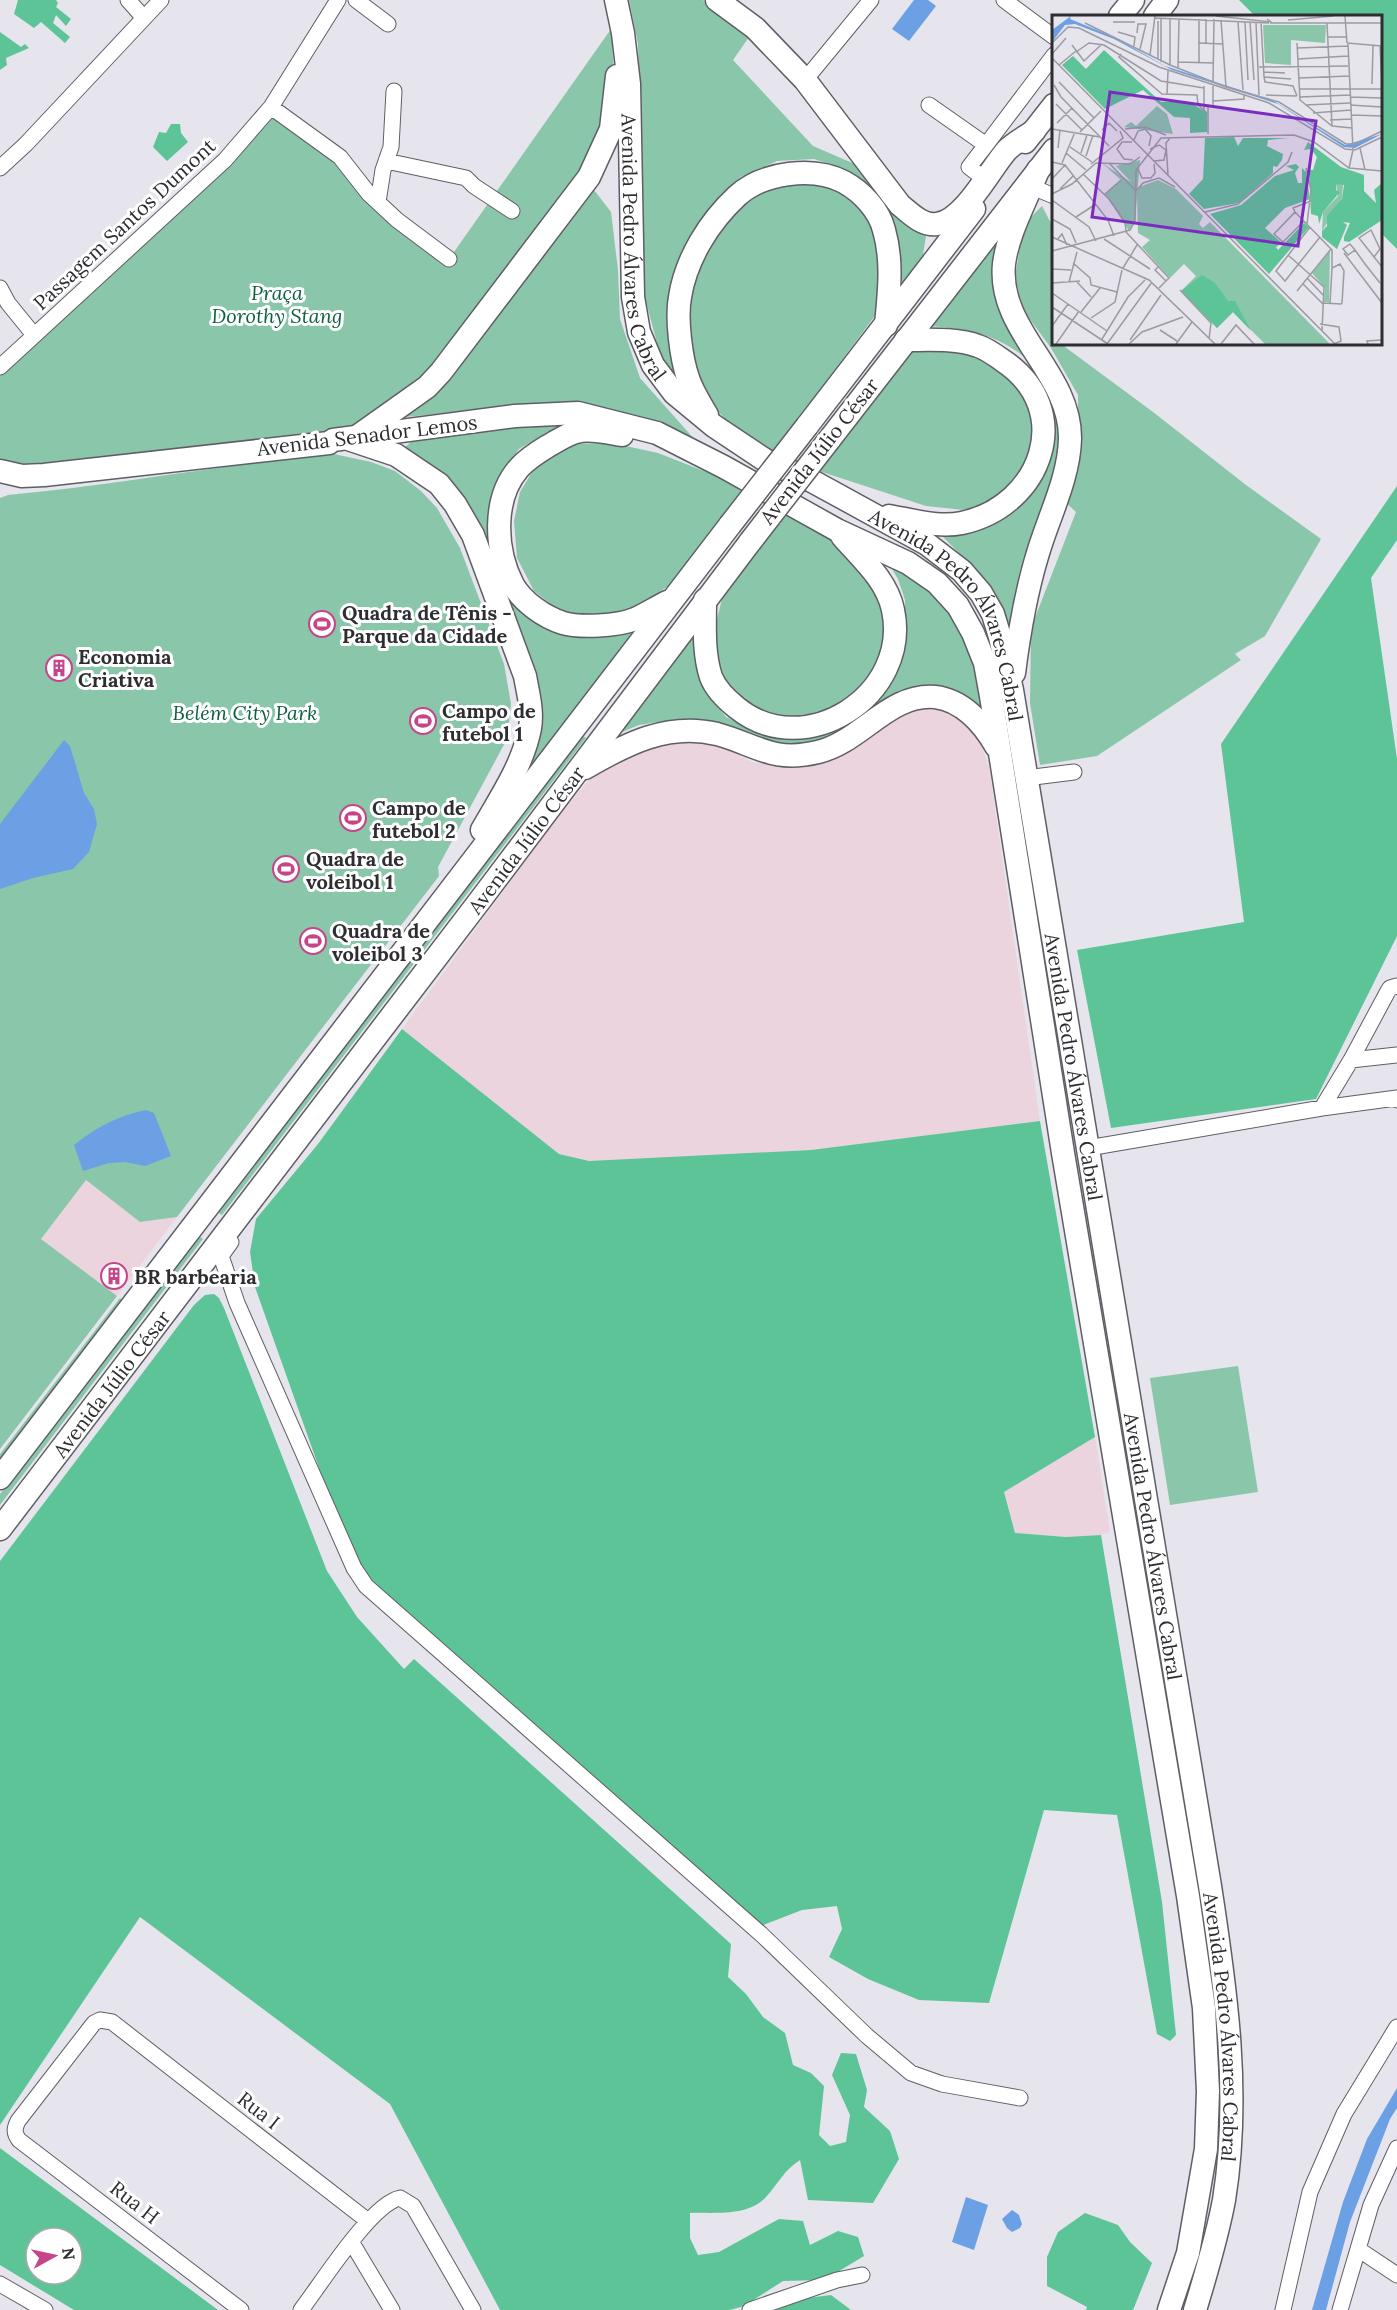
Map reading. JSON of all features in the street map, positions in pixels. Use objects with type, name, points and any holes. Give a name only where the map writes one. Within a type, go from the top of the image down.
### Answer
[{"type":"main road","name":"Avenida Pedro Álvares Cabral","points":[[616,0],[623,33],[629,84],[633,297],[639,332],[653,365],[674,393],[714,426],[765,459],[812,481],[927,544],[962,571],[981,593],[993,614],[1000,637],[1012,690],[1225,1984],[1231,2064],[1231,2134],[1224,2199],[1208,2271],[1195,2310]]},
{"type":"main road","points":[[717,0],[755,28],[805,80],[900,205],[917,219],[939,224],[959,212],[1008,149],[1034,131]]},
{"type":"main road","points":[[1121,15],[1133,0]]},
{"type":"main road","points":[[1156,15],[1167,0]]},
{"type":"main road","points":[[351,438],[427,387],[441,372],[589,177],[611,129],[623,33]]},
{"type":"main road","name":"Avenida Júlio César","points":[[0,1478],[1052,106]]},
{"type":"main road","points":[[1012,690],[1023,610],[1037,554],[1067,465],[1070,438],[1066,413],[1057,384],[1023,333],[1005,289],[1004,266],[1007,247],[1046,163]]},
{"type":"main road","name":"Avenida Júlio César","points":[[0,1529],[576,774],[705,600],[1046,163]]},
{"type":"main road","points":[[714,426],[688,378],[679,320],[680,298],[688,263],[718,218],[739,194],[755,185],[788,173],[808,172],[834,176],[856,189],[874,209],[884,227],[889,252],[890,277],[886,325]]},
{"type":"main road","points":[[869,512],[933,524],[960,524],[986,515],[1017,495],[1034,471],[1042,448],[1044,434],[1041,409],[1031,388],[1017,369],[978,346],[906,340]]},
{"type":"main road","name":"Avenida Senador Lemos","points":[[0,471],[22,476],[44,475],[515,416],[578,413],[657,433],[724,467]]},
{"type":"main road","points":[[674,598],[633,620],[604,625],[582,626],[564,623],[547,615],[526,601],[511,578],[505,563],[500,534],[501,503],[519,468],[535,454],[581,431],[617,434],[650,441],[701,463],[724,467]]},
{"type":"main road","points":[[351,438],[396,454],[439,484],[455,504],[472,535],[525,676],[530,701],[530,727],[513,774],[438,906]]},
{"type":"main road","name":"Avenida Pedro Álvares Cabral","points":[[724,467],[837,530],[908,564],[937,583],[958,606],[973,633],[985,663],[1188,1896],[1204,2008],[1208,2091],[1206,2149],[1188,2253],[1169,2310]]},
{"type":"main road","points":[[705,600],[705,640],[711,677],[721,694],[732,704],[757,722],[785,728],[820,725],[844,715],[862,702],[882,676],[894,648],[895,628],[888,593],[876,575],[837,530]]},
{"type":"main road","points":[[576,774],[616,750],[660,733],[691,731],[717,734],[782,756],[821,752],[851,737],[895,706],[920,697],[948,699],[969,713],[987,732],[1000,755]]},
{"type":"street","points":[[128,0],[144,18]]},
{"type":"street","points":[[0,168],[26,144],[161,0]]},
{"type":"street","name":"Passagem Santos Dumont","points":[[0,367],[225,160],[272,107],[338,0]]},
{"type":"street","points":[[356,0],[388,24]]},
{"type":"street","points":[[805,80],[871,0]]},
{"type":"street","points":[[1004,0],[1052,36]]},
{"type":"street","points":[[986,180],[969,167],[1052,56]]},
{"type":"street","points":[[378,202],[383,170],[392,147],[394,91]]},
{"type":"street","points":[[929,105],[986,145]]},
{"type":"street","points":[[272,107],[340,157],[369,194],[397,220],[449,259]]},
{"type":"street","points":[[386,161],[466,178],[474,186],[512,211]]},
{"type":"street","points":[[1046,163],[1052,191]]},
{"type":"street","points":[[0,288],[8,303],[34,335]]},
{"type":"street","points":[[1026,778],[1074,772]]},
{"type":"street","points":[[1322,1108],[1388,991],[1397,986]]},
{"type":"street","points":[[1351,1060],[1397,1055]]},
{"type":"street","points":[[1088,1148],[1322,1108],[1397,1098],[1397,1100]]},
{"type":"street","points":[[229,1231],[233,1240],[221,1256],[237,1304],[354,1568],[366,1586],[760,1934],[867,2036],[911,2073],[942,2084],[1020,2098]]},
{"type":"street","name":"Rua I","points":[[18,2121],[94,2023],[106,2019],[368,2221]]},
{"type":"street","points":[[1283,2310],[1310,2192],[1344,2114],[1397,2027]]},
{"type":"street","name":"Rua H","points":[[18,2121],[15,2128],[19,2140],[241,2310]]},
{"type":"street","points":[[1340,2310],[1371,2205],[1397,2148]]},
{"type":"street","points":[[301,2310],[368,2221],[394,2199],[400,2198],[407,2200],[413,2206],[473,2310]]},
{"type":"street","points":[[352,2242],[392,2310]]},
{"type":"street","points":[[1358,2249],[1397,2275]]},
{"type":"street","points":[[750,2310],[837,2280],[862,2275]]},
{"type":"street","points":[[0,2284],[45,2310]]},
{"type":"shaded area","points":[[942,705],[976,731],[989,767],[1040,1121],[811,1150],[589,1162],[559,1154],[402,1029],[566,806],[601,767],[643,747],[683,741],[719,743],[753,763],[815,762],[908,706]]},
{"type":"shaded area","points":[[86,1180],[140,1222],[177,1217],[117,1296],[41,1239]]},
{"type":"shaded area","points":[[1095,1437],[1110,1532],[1101,1535],[1066,1537],[1015,1533],[1004,1492]]},
{"type":"green space","points":[[18,0],[56,0],[58,3],[56,7],[71,19],[66,26],[56,15],[53,23],[70,37],[65,43],[41,22],[34,28],[14,14]]},
{"type":"green space","points":[[629,0],[703,0],[749,37],[733,60],[813,146],[857,165],[927,230],[923,255],[902,283],[899,246],[891,215],[870,187],[842,168],[814,159],[777,161],[741,177],[704,215],[682,250],[674,278],[679,373],[670,374],[657,343],[645,298],[638,44]]},
{"type":"green space","points":[[1239,0],[1397,0],[1397,249],[1382,234],[1382,15],[1254,15]]},
{"type":"green space","name":"Praça Dorothy Stang","points":[[611,29],[615,88],[611,129],[429,385],[358,422],[333,440],[0,471],[0,367],[271,107],[449,259]]},
{"type":"green space","points":[[0,32],[21,47],[25,44],[29,48],[6,58],[7,65],[0,70]]},
{"type":"green space","points":[[171,124],[180,124],[181,133],[188,142],[167,161],[153,147],[159,132],[166,133]]},
{"type":"green space","points":[[801,181],[837,190],[867,215],[877,235],[883,275],[877,313],[773,453],[729,423],[708,395],[691,351],[686,321],[687,294],[702,252],[719,226],[737,207],[759,194]]},
{"type":"green space","points":[[591,186],[611,212],[618,270],[620,319],[640,378],[696,441],[639,416],[593,406],[558,404],[404,417]]},
{"type":"green space","points":[[1042,206],[1052,225],[1052,345],[1062,345],[1246,485],[1321,539],[1265,636],[1235,654],[1241,660],[1097,756],[1040,765],[1030,703],[1031,628],[1076,512],[1063,500],[1078,455],[1078,395],[1051,348],[1023,310],[1015,277],[1024,224]]},
{"type":"green space","points":[[1007,219],[996,253],[1060,418],[1057,462],[1020,570],[1014,621],[1005,623],[992,592],[976,570],[935,529],[1009,511],[1034,489],[1046,472],[1050,461],[1053,423],[1050,398],[1040,375],[1013,348],[990,337],[954,328],[929,326]]},
{"type":"green space","points":[[912,346],[958,347],[1015,376],[1034,408],[1034,436],[1029,468],[1012,486],[989,502],[964,510],[926,506],[816,470]]},
{"type":"green space","points":[[530,424],[560,425],[519,449],[501,474],[490,503],[488,533],[498,566],[522,612],[545,628],[586,634],[636,628],[525,775],[536,714],[448,479],[405,447],[411,442]]},
{"type":"green space","points":[[612,443],[658,453],[747,488],[670,585],[635,607],[605,616],[565,615],[534,591],[517,558],[514,521],[520,492],[537,464],[572,444]]},
{"type":"green space","name":"Belém City Park","points":[[334,454],[371,462],[395,471],[421,491],[437,508],[460,548],[504,664],[511,704],[507,739],[438,867],[439,876],[177,1217],[140,1222],[86,1180],[41,1239],[117,1296],[0,1449],[0,498],[8,495]]},
{"type":"green space","points":[[1397,486],[1397,540],[1371,578],[1397,759],[1397,936],[1316,1099],[1111,1128],[1077,950],[1244,922],[1221,744]]},
{"type":"green space","points":[[786,510],[840,544],[873,578],[883,608],[885,642],[871,678],[848,699],[818,718],[774,716],[750,705],[727,686],[717,659],[715,627],[722,599]]},
{"type":"green space","points":[[884,556],[935,594],[966,638],[985,715],[956,691],[926,686],[900,690],[859,721],[821,741],[787,746],[719,724],[678,719],[639,725],[610,737],[696,624],[709,696],[726,717],[763,734],[800,737],[894,675],[904,648],[905,600],[898,579]]},
{"type":"green space","points":[[580,734],[586,738],[222,1215],[216,1211]]},
{"type":"green space","points":[[402,1029],[559,1154],[589,1161],[811,1150],[1040,1121],[1095,1437],[1004,1492],[1015,1533],[1066,1537],[1101,1535],[1162,1902],[1176,2035],[1170,2041],[1157,2034],[1117,1815],[1044,1810],[989,2003],[919,2000],[868,1979],[829,1957],[842,1929],[837,1906],[802,1910],[761,1926],[380,1593],[346,1544],[255,1287],[250,1252],[256,1219],[318,1144]]},
{"type":"green space","points":[[198,1235],[203,1239],[0,1505],[0,1494]]},
{"type":"green space","points":[[214,1294],[224,1308],[327,1571],[357,1617],[404,1669],[414,1659],[731,1944],[728,1977],[746,1994],[763,2017],[785,2033],[793,2065],[811,2073],[824,2086],[819,2135],[830,2146],[846,2142],[850,2115],[832,2075],[841,2053],[856,2054],[867,2090],[864,2107],[890,2131],[899,2159],[873,2203],[808,2200],[800,2160],[785,2173],[766,2197],[750,2208],[731,2212],[690,2213],[690,2238],[698,2255],[719,2252],[779,2219],[803,2221],[810,2245],[838,2231],[858,2237],[864,2256],[824,2280],[783,2281],[744,2306],[730,2310],[500,2310],[390,2104],[140,1917],[0,2125],[0,1561],[194,1305],[205,1295]]},
{"type":"green space","points":[[120,1298],[123,1301],[0,1462],[0,1454]]},
{"type":"green space","points":[[1238,1366],[1258,1492],[1170,1505],[1150,1378]]},
{"type":"green space","points":[[0,2148],[218,2310],[74,2310],[35,2286],[84,2286],[84,2226],[24,2226],[24,2280],[0,2265]]},
{"type":"green space","points":[[1085,2213],[1118,2225],[1130,2242],[1152,2263],[1133,2310],[1086,2310],[1087,2307],[1047,2286],[1047,2257],[1058,2232]]},
{"type":"green space","points":[[831,2295],[851,2310],[773,2310],[807,2298]]},
{"type":"water","points":[[914,0],[928,0],[936,6],[909,41],[892,29]]},
{"type":"water","points":[[64,740],[70,746],[84,793],[94,809],[97,824],[89,852],[73,869],[33,878],[0,889],[0,824]]},
{"type":"water","points":[[146,1110],[154,1113],[171,1156],[145,1166],[125,1162],[109,1163],[83,1171],[74,1145],[108,1123]]},
{"type":"water","points":[[1397,2088],[1397,2108],[1390,2119],[1350,2222],[1326,2310],[1312,2310],[1343,2202],[1367,2139]]},
{"type":"water","points":[[966,2197],[988,2205],[974,2250],[952,2242]]},
{"type":"water","points":[[1012,2210],[1019,2215],[1022,2224],[1020,2228],[1012,2232],[1002,2219]]},
{"type":"place","name":"Quadra de Tênis - Parque da Cidade","points":[[322,624]]},
{"type":"place","name":"Economia Criativa","points":[[59,668]]},
{"type":"place","name":"Campo de futebol 1","points":[[423,721]]},
{"type":"place","name":"Campo de futebol 2","points":[[353,818]]},
{"type":"place","name":"Quadra de voleibol 1","points":[[286,869]]},
{"type":"place","name":"Quadra de voleibol 3","points":[[313,941]]},
{"type":"place","name":"BR barbearia","points":[[114,1276]]}]
